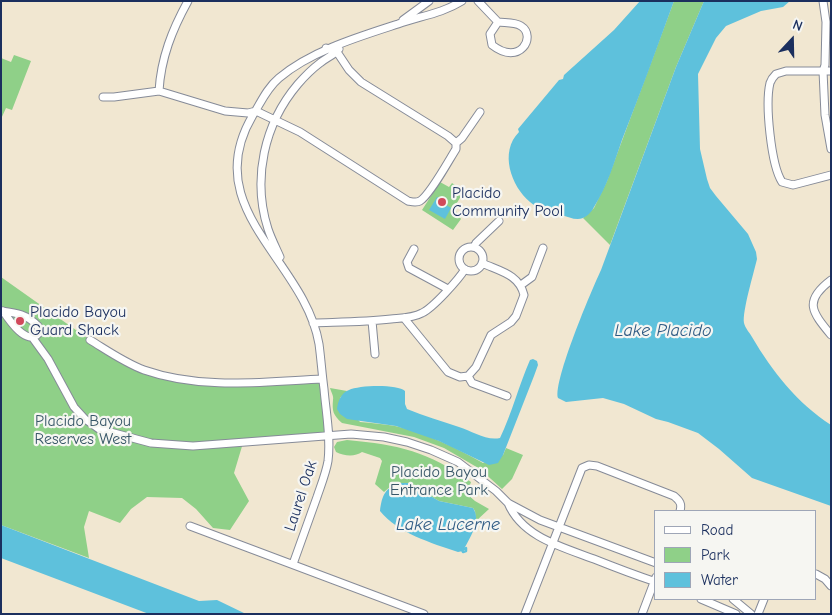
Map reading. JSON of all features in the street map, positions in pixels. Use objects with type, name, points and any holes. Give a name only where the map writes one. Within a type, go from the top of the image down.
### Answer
[{"type":"street","points":[[158,90],[168,41],[188,1]]},
{"type":"street","points":[[399,23],[429,1]]},
{"type":"street","points":[[285,268],[251,220],[246,211],[240,190],[238,165],[240,143],[269,89],[278,79],[298,64],[326,48],[399,23],[430,16],[462,1]]},
{"type":"street","points":[[478,1],[498,22],[522,27],[527,39],[523,48],[516,53],[511,53],[501,51],[492,45],[490,34],[498,22]]},
{"type":"street","points":[[823,1],[826,22],[825,64],[827,71],[825,116],[831,149]]},
{"type":"street","points":[[285,268],[268,228],[261,194],[261,174],[266,141],[278,112],[297,85],[320,63],[337,52],[344,43]]},
{"type":"street","points":[[103,97],[158,90],[225,110],[248,114],[256,111],[300,132],[412,202],[420,201],[427,194],[456,149],[456,143],[448,136],[361,82],[349,70],[337,52],[326,48]]},
{"type":"street","points":[[827,71],[776,74],[770,82],[768,113],[777,174],[782,182],[793,185],[831,175]]},
{"type":"street","points":[[456,143],[462,138],[480,112]]},
{"type":"street","points":[[474,247],[499,221]]},
{"type":"street","points":[[474,247],[483,255],[482,263],[475,270],[465,268],[460,262],[461,254],[466,248],[474,247]]},
{"type":"street","points":[[521,285],[532,277],[543,248]]},
{"type":"street","points":[[414,249],[407,262],[409,268],[448,289]]},
{"type":"street","points":[[404,318],[448,372],[460,377],[468,376],[476,367],[491,335],[511,322],[516,316],[524,295],[521,285],[513,277],[482,263]]},
{"type":"street","name":"Laurel Oak","points":[[285,268],[305,301],[319,343],[329,435],[328,463],[293,564]]},
{"type":"street","points":[[313,323],[372,321],[404,318],[423,313],[448,289],[465,268]]},
{"type":"street","points":[[831,280],[814,294],[813,302],[813,309],[831,335]]},
{"type":"street","points":[[2,311],[19,331],[32,337],[48,359],[74,407],[85,419],[99,429],[151,443],[193,446],[329,435],[351,434],[384,437],[431,450],[458,462],[508,503],[540,520],[654,563]]},
{"type":"street","points":[[2,311],[14,311],[38,326],[36,336],[32,337]]},
{"type":"street","points":[[372,321],[375,354]]},
{"type":"street","points":[[90,340],[126,362],[144,370],[174,378],[207,383],[322,379]]},
{"type":"street","points":[[468,376],[472,383],[507,396]]},
{"type":"street","points":[[525,614],[582,468],[589,465],[597,466],[674,496],[682,506],[680,510]]},
{"type":"street","points":[[508,503],[512,513],[540,537],[654,580]]},
{"type":"street","points":[[190,526],[424,614]]},
{"type":"street","points":[[817,575],[825,579],[831,586]]},
{"type":"street","points":[[642,614],[654,583]]},
{"type":"street","points":[[702,600],[736,614]]},
{"type":"street","points":[[734,600],[751,614]]},
{"type":"street","points":[[758,614],[764,600]]},
{"type":"green space","points":[[674,1],[704,1],[676,67],[610,245],[583,218],[594,208],[607,181]]},
{"type":"green space","points":[[14,55],[31,61],[12,110],[6,108],[1,119],[1,58],[11,62]]},
{"type":"green space","name":"Placido Community Pool","points":[[440,182],[449,187],[452,183],[462,190],[459,195],[461,196],[454,208],[461,219],[453,230],[422,210]]},
{"type":"green space","name":"Placido Bayou Reserves West","points":[[1,277],[90,340],[144,370],[207,383],[322,379],[329,435],[243,443],[234,473],[249,501],[230,530],[213,528],[196,509],[182,498],[147,497],[131,509],[120,523],[89,511],[84,527],[89,558],[1,525]]},
{"type":"green space","points":[[330,388],[347,391],[340,398],[360,422],[395,426],[418,432],[451,446],[483,463],[503,455],[506,448],[523,455],[512,479],[502,489],[480,469],[444,448],[414,437],[342,423],[334,413],[333,397]]},
{"type":"green space","name":"Placido Bayou Entrance Park","points":[[347,440],[398,447],[441,463],[471,482],[467,494],[489,509],[476,521],[473,508],[439,501],[408,483],[391,486],[384,492],[375,484],[382,461],[380,458],[362,452],[356,455],[349,455],[336,452],[334,447],[337,442]]},
{"type":"water","points":[[640,1],[674,1],[610,175],[599,199],[591,212],[580,219],[549,212],[533,205],[517,187],[510,168],[510,149],[513,140],[519,132],[518,129],[559,80],[563,79],[564,75],[614,30]]},
{"type":"water","name":"Lake Placido","points":[[704,1],[790,1],[783,7],[761,11],[726,26],[716,38],[698,74],[700,149],[710,188],[748,234],[756,252],[757,259],[745,310],[745,327],[786,386],[807,407],[831,425],[831,506],[752,478],[698,433],[656,419],[624,404],[603,398],[566,402],[558,398],[561,374],[574,335],[601,270],[676,67]]},
{"type":"water","points":[[437,197],[451,208],[445,219],[429,210]]},
{"type":"water","points":[[530,360],[537,361],[538,365],[503,455],[498,463],[489,465],[439,441],[396,426],[347,419],[337,409],[340,398],[344,393],[354,388],[369,386],[395,387],[405,391],[407,409],[484,437],[500,438],[522,379]]},
{"type":"water","name":"Lake Lucerne","points":[[400,483],[408,483],[439,501],[473,508],[476,519],[475,524],[463,551],[458,552],[437,545],[405,531],[387,519],[380,511],[382,501],[385,493],[391,487]]},
{"type":"water","points":[[1,525],[199,601],[217,600],[246,614],[149,614],[1,558]]},
{"type":"waterway","points":[[466,548],[466,551],[463,552],[462,550],[466,548]]},
{"type":"place","name":"Placido Community Pool","points":[[442,202]]},
{"type":"place","name":"Placido Bayou Guard Shack","points":[[20,321]]}]
